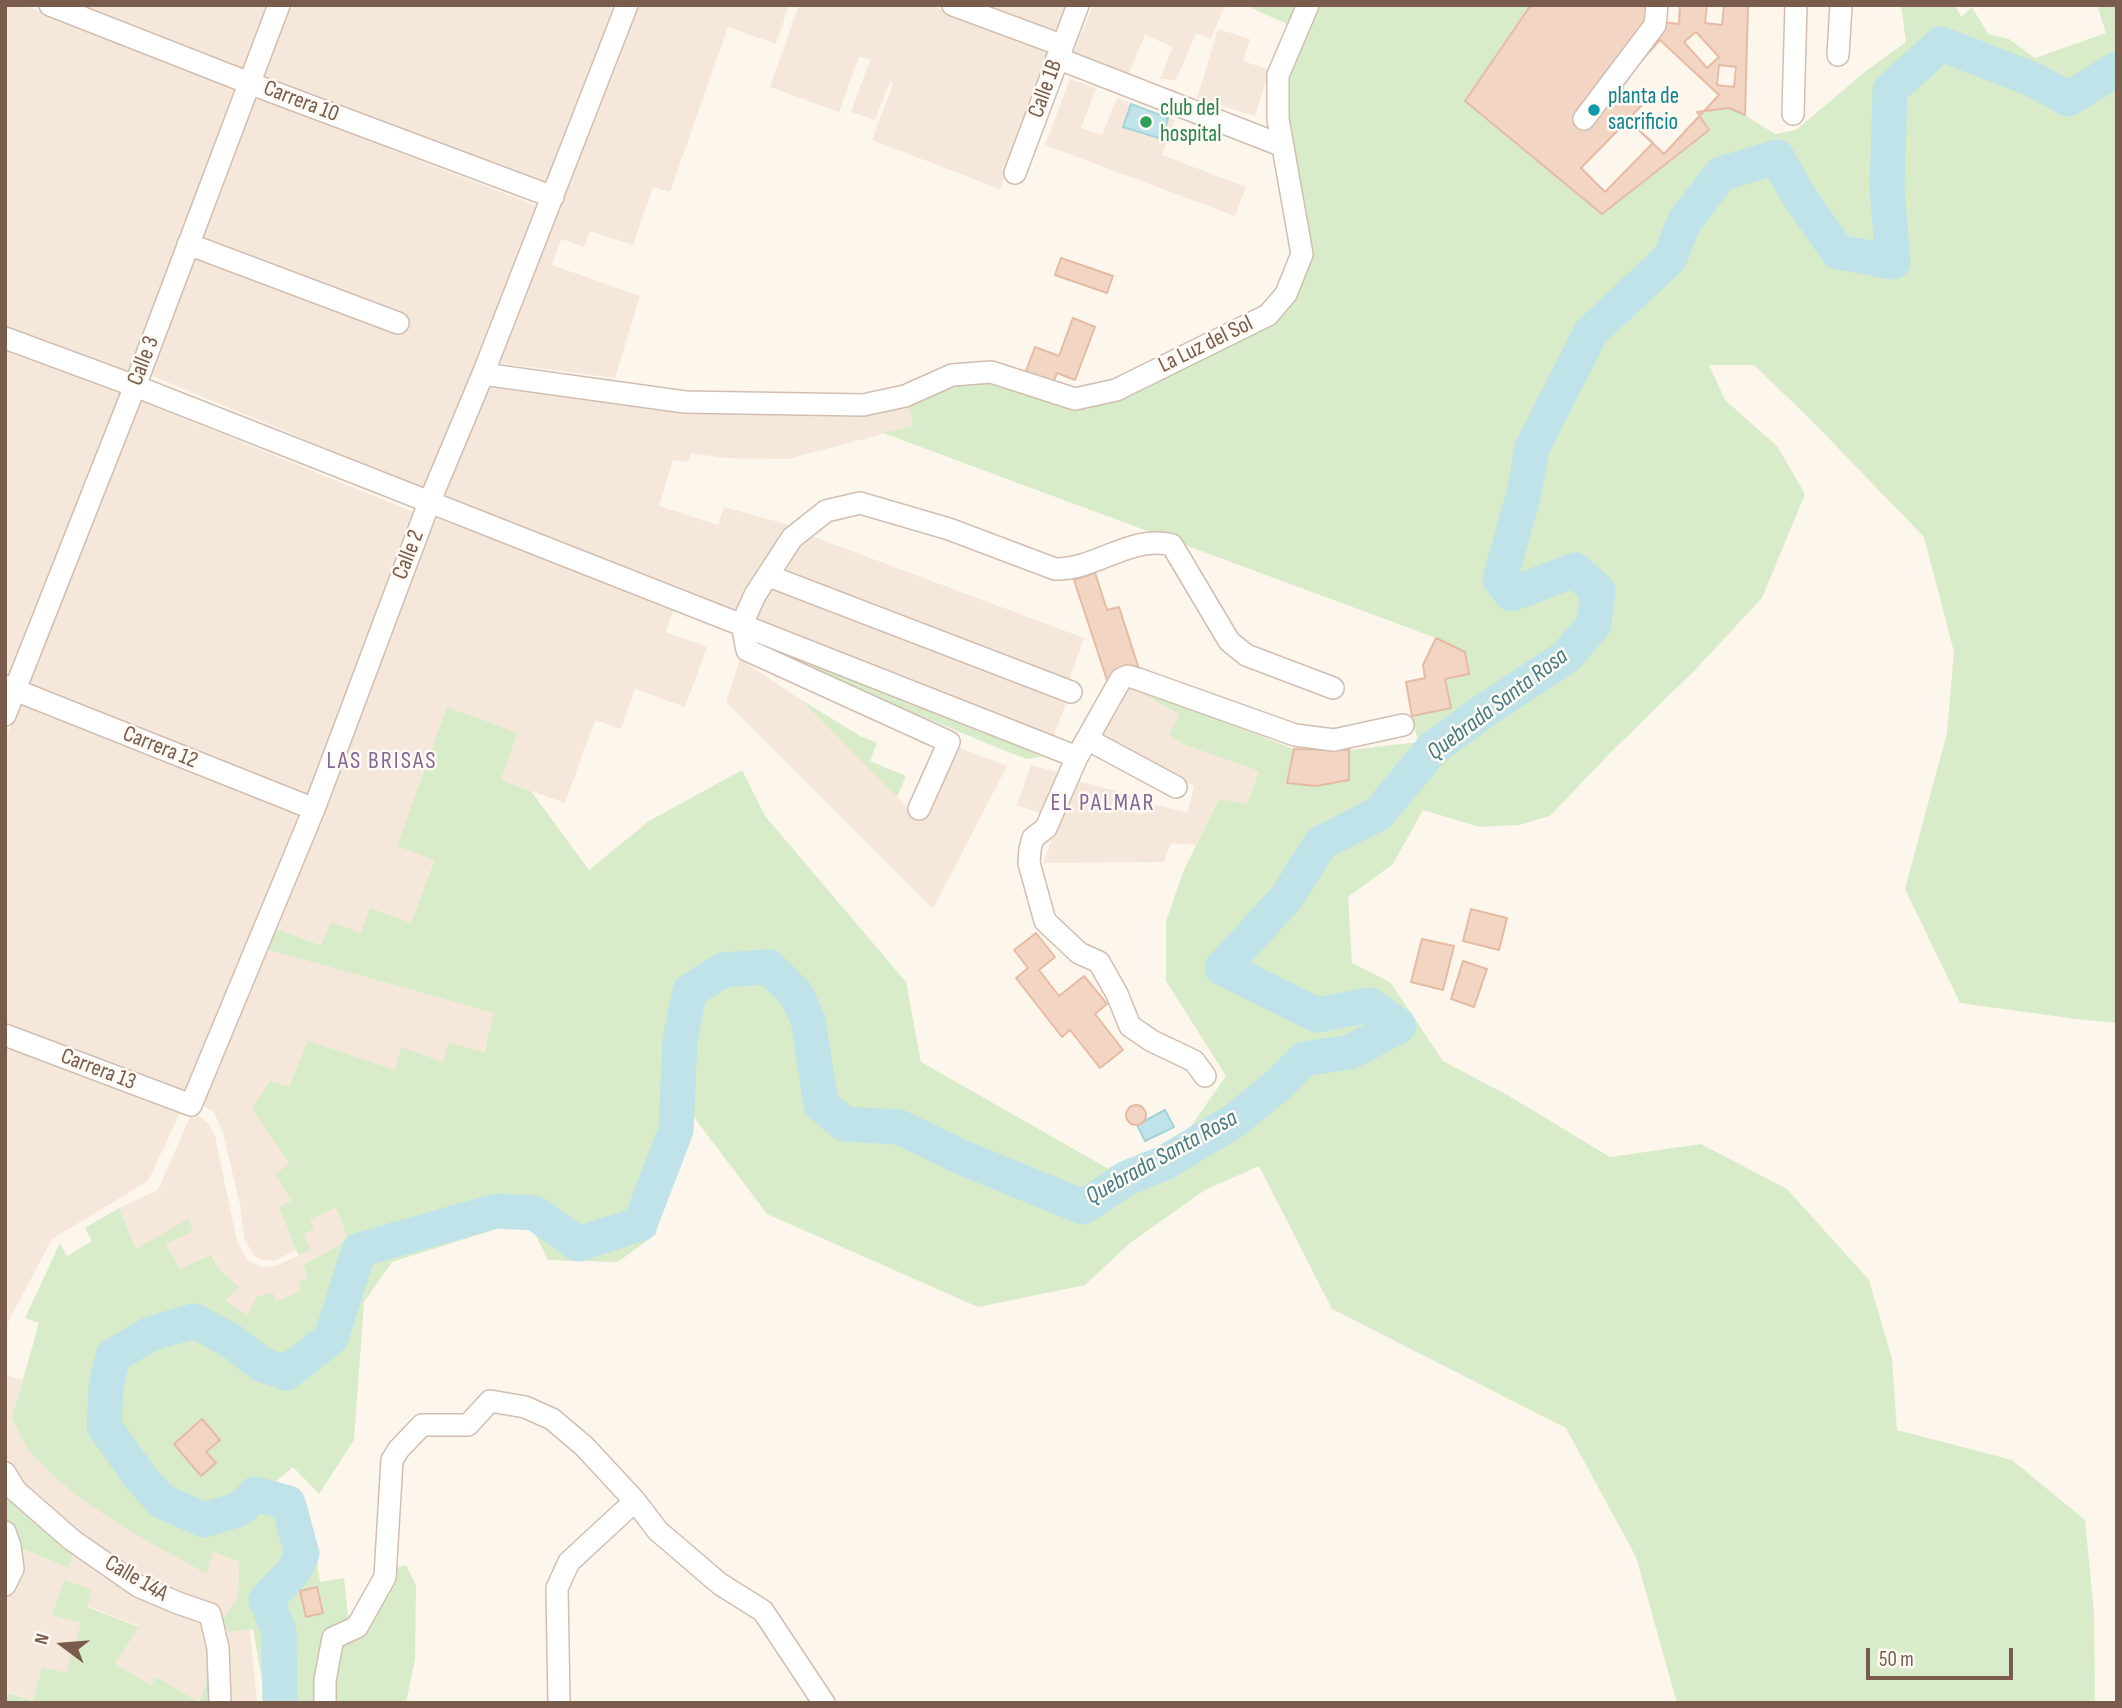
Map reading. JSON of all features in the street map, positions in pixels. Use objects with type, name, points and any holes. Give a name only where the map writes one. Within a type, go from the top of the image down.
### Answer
[{"type":"street","name":"Carrera 10","points":[[50,5],[553,197]]},
{"type":"street","name":"Calle 3","points":[[5,715],[10,688],[135,386],[279,5]]},
{"type":"street","name":"Calle 2","points":[[191,1105],[314,809],[429,503],[483,374],[628,5]]},
{"type":"street","points":[[953,5],[1283,146]]},
{"type":"street","name":"Calle 1B","points":[[1015,173],[1078,5]]},
{"type":"street","name":"La Luz del Sol","points":[[483,374],[685,402],[863,405],[905,396],[952,375],[991,372],[1075,399],[1116,390],[1268,315],[1286,293],[1302,254],[1279,119],[1278,75],[1308,5]]},
{"type":"street","points":[[1584,119],[1655,25],[1657,5]]},
{"type":"street","points":[[1793,114],[1796,5]]},
{"type":"street","points":[[1838,55],[1841,5]]},
{"type":"street","points":[[188,244],[398,323]]},
{"type":"street","points":[[5,338],[135,386],[742,624],[1082,748],[1176,787]]},
{"type":"street","points":[[919,809],[949,742],[747,650],[742,624],[755,595],[792,538],[826,511],[860,503],[948,529],[1055,569],[1071,570],[1143,543],[1160,542],[1172,545],[1229,641],[1245,654],[1333,688]]},
{"type":"street","points":[[769,576],[1070,692]]},
{"type":"street","points":[[1205,1076],[1194,1061],[1152,1041],[1130,1026],[1099,962],[1079,953],[1045,921],[1029,863],[1030,849],[1033,838],[1046,828],[1082,748],[1121,679],[1128,676],[1296,736],[1334,740],[1403,725]]},
{"type":"street","name":"Carrera 12","points":[[10,688],[314,809]]},
{"type":"street","name":"Carrera 13","points":[[5,1035],[191,1105]]},
{"type":"street","points":[[325,1703],[325,1680],[332,1638],[357,1627],[385,1577],[393,1460],[399,1449],[422,1425],[468,1425],[491,1401],[525,1407],[552,1419],[584,1446],[635,1501],[658,1531],[720,1584],[763,1611],[824,1703]]},
{"type":"street","name":"Calle 14A","points":[[5,1473],[16,1491],[72,1540],[138,1586],[178,1604],[210,1614],[218,1648],[219,1702]]},
{"type":"street","points":[[559,1703],[557,1588],[569,1562],[635,1501]]},
{"type":"street","points":[[5,1532],[13,1569],[5,1586]]},
{"type":"shaded area","points":[[5,5],[24,5],[238,90],[133,374],[5,327]]},
{"type":"shaded area","points":[[72,5],[271,5],[244,74]]},
{"type":"shaded area","points":[[289,5],[616,5],[546,186],[261,76]]},
{"type":"shaded area","points":[[632,5],[789,5],[776,44],[728,27],[670,192],[653,187],[633,245],[590,231],[584,247],[561,239],[552,265],[640,296],[615,378],[497,363]]},
{"type":"shaded area","points":[[799,5],[930,5],[1052,52],[1000,189],[872,140],[893,84],[890,82],[875,120],[851,112],[870,60],[859,56],[839,112],[770,87]]},
{"type":"shaded area","points":[[979,5],[1069,5],[1058,34]]},
{"type":"shaded area","points":[[1093,5],[1225,5],[1211,39],[1196,33],[1176,80],[1160,79],[1173,47],[1145,35],[1128,76],[1073,53]]},
{"type":"shaded area","points":[[1218,29],[1250,39],[1243,61],[1270,70],[1255,116],[1197,98]]},
{"type":"shaded area","points":[[1070,79],[1096,88],[1081,128],[1102,135],[1117,98],[1175,120],[1162,155],[1246,187],[1235,216],[1045,145]]},
{"type":"shaded area","points":[[255,97],[537,206],[427,490],[150,375]]},
{"type":"shaded area","points":[[5,351],[121,394],[11,678],[5,676]]},
{"type":"shaded area","points":[[486,384],[679,412],[861,417],[909,404],[913,426],[788,459],[724,458],[691,453],[688,462],[673,460],[659,506],[718,525],[724,507],[793,526],[739,613],[440,498]]},
{"type":"shaded area","points":[[138,400],[416,513],[308,799],[25,685]]},
{"type":"shaded area","points":[[436,518],[675,605],[666,632],[707,647],[685,707],[635,689],[621,729],[595,720],[565,803],[501,780],[518,734],[397,846],[434,859],[411,923],[361,933],[322,945],[271,927]]},
{"type":"shaded area","points":[[809,535],[1084,638],[1068,683],[783,573],[797,544]]},
{"type":"shaded area","points":[[769,581],[1066,703],[1052,740],[748,621]]},
{"type":"shaded area","points":[[740,659],[800,699],[919,819],[953,745],[1007,766],[933,909],[726,702]]},
{"type":"shaded area","points":[[1125,684],[1179,714],[1169,735],[1183,744],[1259,770],[1247,805],[1219,799],[1196,845],[1171,843],[1164,862],[1043,863],[1074,780],[1139,797],[1134,813],[1143,814],[1145,803],[1188,812],[1194,786],[1097,734]]},
{"type":"shaded area","points":[[19,703],[302,815],[186,1095],[5,1027],[5,740]]},
{"type":"shaded area","points":[[1031,765],[1061,773],[1046,815],[1017,805]]},
{"type":"shaded area","points":[[262,948],[495,1013],[483,1053],[289,1088],[252,1109],[291,1164],[291,1201],[279,1207],[296,1250],[276,1260],[261,1260],[254,1256],[244,1238],[240,1205],[223,1133],[214,1112],[197,1103]]},
{"type":"shaded area","points":[[5,1044],[181,1111],[148,1181],[52,1239],[5,1328]]},
{"type":"shaded area","points":[[192,1112],[207,1122],[215,1136],[237,1241],[248,1261],[262,1267],[276,1266],[310,1250],[304,1234],[310,1220],[336,1206],[348,1240],[303,1265],[308,1278],[302,1291],[247,1316],[224,1300],[238,1287],[220,1270],[212,1255],[181,1269],[166,1244],[136,1249],[119,1208],[158,1190]]},
{"type":"shaded area","points":[[5,1375],[23,1380],[12,1418],[207,1574],[213,1552],[239,1562],[238,1598],[230,1632],[250,1629],[257,1702],[223,1700],[212,1610],[139,1582],[75,1538],[5,1466]]},
{"type":"shaded area","points":[[24,1549],[67,1568],[74,1553],[200,1621],[212,1653],[211,1670],[199,1702],[156,1677],[151,1685],[115,1664],[139,1626],[87,1606],[66,1673],[33,1701],[10,1693],[5,1702],[5,1595]]},
{"type":"green space","points":[[1245,5],[1303,5],[1293,27]]},
{"type":"green space","points":[[1312,5],[1531,5],[1465,101],[1602,214],[1709,130],[1697,112],[1732,107],[1775,134],[1796,130],[1866,71],[1906,42],[1901,5],[1955,5],[1961,17],[1972,7],[1988,34],[2009,39],[2035,58],[2106,33],[2097,5],[2117,5],[2117,1023],[1960,1003],[1905,889],[1947,733],[1954,652],[1924,537],[1754,365],[1709,365],[1725,400],[1777,446],[1805,494],[1762,598],[1694,671],[1550,816],[1519,825],[1480,827],[1423,810],[1393,864],[1348,897],[1352,963],[1390,982],[1443,1061],[1509,1096],[1610,1157],[1701,1144],[1787,1189],[1869,1280],[1892,1359],[1897,1430],[2012,1460],[2085,1520],[2094,1612],[2095,1703],[1677,1703],[1636,1557],[1566,1428],[1332,1309],[1259,1166],[1205,1190],[1130,1243],[1085,1285],[978,1307],[767,1214],[693,1116],[671,1174],[656,1234],[618,1262],[548,1260],[528,1219],[392,1262],[364,1302],[354,1440],[319,1494],[293,1467],[273,1484],[312,1531],[320,1582],[344,1578],[348,1616],[377,1588],[389,1570],[406,1565],[416,1585],[415,1659],[406,1703],[266,1703],[253,1629],[230,1632],[219,1624],[238,1598],[239,1562],[213,1552],[207,1574],[137,1535],[89,1504],[47,1470],[27,1447],[12,1418],[39,1323],[25,1318],[60,1243],[67,1256],[92,1241],[85,1228],[119,1208],[136,1249],[188,1219],[193,1231],[166,1244],[180,1269],[211,1255],[220,1270],[239,1287],[225,1300],[247,1316],[257,1296],[273,1293],[276,1302],[301,1291],[299,1282],[308,1278],[303,1265],[348,1240],[336,1207],[310,1220],[314,1229],[304,1234],[311,1250],[299,1255],[296,1250],[279,1207],[291,1201],[276,1173],[290,1164],[252,1109],[270,1081],[289,1087],[308,1041],[395,1070],[401,1047],[443,1062],[449,1043],[484,1052],[494,1013],[262,948],[271,927],[321,945],[331,922],[361,933],[370,908],[411,923],[434,860],[397,846],[447,707],[518,733],[501,780],[531,791],[589,870],[649,821],[742,770],[765,816],[906,982],[921,1062],[1107,1168],[1182,1139],[1226,1076],[1166,981],[1166,921],[1184,870],[1219,799],[1247,804],[1259,771],[1183,744],[1169,735],[1179,714],[1125,684],[1294,749],[1288,783],[1316,786],[1349,780],[1349,750],[1418,742],[1412,716],[1451,708],[1436,638],[883,433],[913,426],[909,404],[951,382],[953,387],[986,376],[1110,398],[1149,387],[1271,320],[1308,253],[1282,75]]},
{"type":"green space","points":[[743,634],[1042,757],[1027,759],[998,748],[746,643]]},
{"type":"green space","points":[[800,699],[860,736],[877,743],[870,761],[906,776],[897,797]]},
{"type":"green space","points":[[5,1481],[74,1553],[68,1568],[24,1549],[19,1562],[5,1514]]},
{"type":"green space","points":[[64,1580],[91,1589],[87,1607],[139,1627],[115,1664],[151,1685],[156,1677],[199,1702],[211,1670],[221,1703],[5,1703],[9,1693],[33,1701],[42,1667],[66,1673],[81,1623],[52,1615]]},
{"type":"water","name":"club del hospital","points":[[1131,104],[1168,118],[1162,139],[1123,127]]},
{"type":"water","points":[[1165,1110],[1174,1127],[1145,1141],[1137,1125]]},
{"type":"building","name":"planta de sacrificio","points":[[1531,5],[1748,5],[1745,115],[1729,108],[1697,112],[1709,130],[1602,214],[1465,101]]},
{"type":"building","points":[[1663,5],[1680,5],[1679,24],[1662,22]]},
{"type":"building","points":[[1707,5],[1724,5],[1722,25],[1705,23]]},
{"type":"building","points":[[1696,32],[1719,57],[1707,68],[1684,42]]},
{"type":"building","points":[[1660,40],[1719,95],[1664,154],[1628,120],[1641,106],[1619,85]]},
{"type":"building","points":[[1719,65],[1736,67],[1734,87],[1717,85]]},
{"type":"building","points":[[1628,120],[1653,143],[1605,192],[1581,168]]},
{"type":"building","points":[[1061,258],[1113,276],[1107,293],[1055,275]]},
{"type":"building","points":[[1073,318],[1095,327],[1075,380],[1057,373],[1052,386],[1024,376],[1035,347],[1059,356]]},
{"type":"building","points":[[1095,573],[1107,610],[1119,607],[1139,669],[1107,680],[1074,580]]},
{"type":"building","points":[[1436,638],[1465,652],[1469,674],[1445,679],[1451,708],[1412,716],[1406,682],[1425,678],[1423,665]]},
{"type":"building","points":[[1294,749],[1349,750],[1349,780],[1316,786],[1287,783]]},
{"type":"building","points":[[1471,909],[1507,918],[1499,950],[1463,941]]},
{"type":"building","points":[[1036,933],[1055,957],[1039,970],[1059,996],[1084,976],[1107,1004],[1095,1014],[1123,1050],[1100,1068],[1070,1030],[1062,1037],[1016,978],[1028,968],[1014,950]]},
{"type":"building","points":[[1422,939],[1454,946],[1443,990],[1411,982]]},
{"type":"building","points":[[1463,961],[1487,969],[1474,1007],[1451,999]]},
{"type":"building","points":[[1136,1105],[1143,1108],[1146,1115],[1143,1122],[1136,1125],[1129,1122],[1126,1115],[1129,1108]]},
{"type":"building","points":[[202,1419],[220,1440],[206,1452],[216,1463],[201,1476],[174,1444]]},
{"type":"building","points":[[317,1587],[323,1613],[306,1617],[300,1591]]},
{"type":"waterway","name":"Quebrada Santa Rosa","points":[[280,1703],[279,1631],[266,1600],[294,1571],[302,1554],[288,1503],[255,1494],[240,1509],[204,1520],[162,1501],[140,1477],[104,1426],[106,1387],[113,1356],[150,1334],[194,1321],[230,1340],[263,1365],[286,1373],[331,1338],[359,1250],[496,1211],[535,1213],[578,1244],[640,1224],[676,1130],[680,1039],[690,991],[723,970],[769,967],[796,994],[808,1020],[821,1104],[844,1124],[899,1127],[961,1157],[1083,1207],[1127,1178],[1164,1163],[1234,1121],[1277,1086],[1304,1059],[1350,1052],[1399,1026],[1370,1005],[1317,1015],[1222,968],[1287,897],[1321,843],[1378,814],[1433,748],[1566,657],[1594,624],[1598,591],[1575,570],[1512,594],[1500,579],[1524,493],[1532,448],[1591,332],[1670,258],[1684,222],[1721,174],[1777,157],[1798,195],[1838,252],[1893,262],[1887,189],[1890,90],[1941,44],[2034,80],[2068,99],[2117,69]]},
{"type":"place","name":"planta de sacrificio","points":[[1594,110]]},
{"type":"place","name":"club del hospital","points":[[1146,122]]},
{"type":"district","name":"LAS BRISAS","points":[[382,762]]},
{"type":"district","name":"EL PALMAR","points":[[1103,804]]}]
